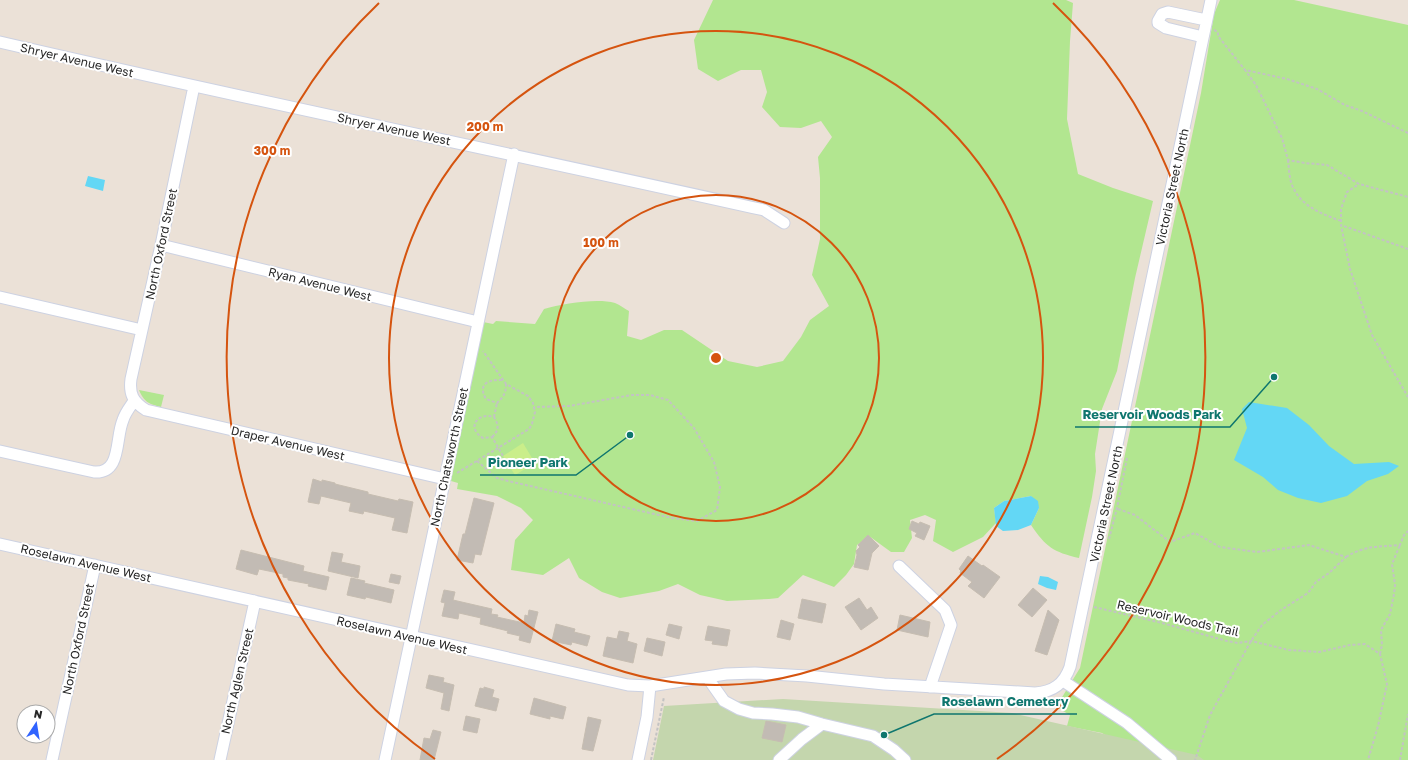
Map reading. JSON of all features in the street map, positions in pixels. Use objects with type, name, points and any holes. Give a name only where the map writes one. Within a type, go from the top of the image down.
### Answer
[{"type":"street","name":"Victoria Street North","points":[[1064,681],[1070,667],[1085,603],[1207,29],[1211,0]]},
{"type":"street","name":"Shryer Avenue West","points":[[0,42],[194,86],[514,154],[764,210],[784,223]]},
{"type":"street","name":"North Oxford Street","points":[[134,401],[131,396],[130,388],[194,86]]},
{"type":"street","name":"North Chatsworth Street","points":[[386,760],[514,154]]},
{"type":"street","name":"Ryan Avenue West","points":[[161,245],[478,322]]},
{"type":"street","points":[[0,297],[142,330]]},
{"type":"street","points":[[0,451],[94,472],[106,471],[111,467],[114,461],[122,421],[134,401]]},
{"type":"street","name":"Draper Avenue West","points":[[134,401],[146,410],[445,476]]},
{"type":"street","name":"Roselawn Avenue West","points":[[0,544],[628,685],[650,686],[726,674],[755,673],[930,687]]},
{"type":"street","name":"North Oxford Street","points":[[52,760],[95,565]]},
{"type":"street","points":[[899,566],[945,610],[951,625],[930,687],[1043,692],[1051,690],[1064,681],[1127,723],[1171,760]]},
{"type":"street","name":"North Aglen Street","points":[[220,760],[255,601]]},
{"type":"street","points":[[707,677],[724,701],[739,709],[753,713],[798,717],[873,736],[894,750],[904,760]]},
{"type":"street","points":[[638,760],[647,717],[650,686]]},
{"type":"street","points":[[779,760],[802,739],[822,724]]},
{"type":"path","points":[[1207,29],[1218,32],[1218,36],[1256,85],[1282,138],[1288,160],[1292,186],[1302,201],[1317,212],[1341,221]]},
{"type":"path","points":[[1245,70],[1287,79],[1317,89],[1344,105],[1362,111],[1408,133]]},
{"type":"path","points":[[1288,160],[1327,165],[1359,184],[1408,197]]},
{"type":"path","points":[[1359,184],[1347,192],[1343,200],[1341,225],[1350,269],[1372,335],[1408,397]]},
{"type":"path","points":[[1341,225],[1408,249]]},
{"type":"path","points":[[445,476],[454,475],[529,429],[535,412],[528,396],[506,384],[480,347],[473,346]]},
{"type":"path","points":[[497,403],[486,399],[483,391],[484,386],[490,380],[502,380]]},
{"type":"path","points":[[494,417],[483,416],[478,418],[474,428],[479,436],[483,438],[492,437],[497,431],[498,423],[494,417],[497,403],[505,394],[506,384]]},
{"type":"path","points":[[477,461],[496,478],[672,518],[698,521],[717,510],[720,487],[714,462],[694,428],[668,400],[650,395],[632,394],[569,406],[534,407]]},
{"type":"path","points":[[492,437],[503,456]]},
{"type":"path","points":[[1117,508],[1135,516],[1170,542],[1196,533],[1220,547],[1257,552],[1309,545],[1346,557]]},
{"type":"path","points":[[1368,760],[1378,726],[1387,684],[1380,654],[1382,645],[1381,630],[1390,614],[1394,594],[1395,585],[1392,564],[1404,535],[1408,531]]},
{"type":"path","points":[[1195,760],[1210,714],[1250,642],[1262,625],[1281,610],[1308,593],[1316,582],[1346,557],[1357,550],[1372,546],[1400,545]]},
{"type":"path","name":"Reservoir Woods Trail","points":[[1093,606],[1238,643],[1250,642],[1289,650],[1319,652],[1350,645],[1365,644],[1380,654]]},
{"type":"path","points":[[651,760],[664,697]]},
{"type":"path","points":[[1400,760],[1408,714]]},
{"type":"green space","points":[[713,0],[1066,0],[1073,3],[1067,119],[1078,174],[1113,188],[1153,201],[1135,278],[1117,371],[1102,409],[1095,454],[1096,471],[1092,497],[1079,558],[1056,551],[1041,539],[1031,525],[1039,508],[1031,496],[1004,501],[994,508],[996,523],[983,537],[953,552],[933,541],[936,520],[925,515],[910,520],[912,538],[904,552],[891,552],[869,536],[857,545],[854,564],[834,587],[803,575],[778,598],[727,601],[700,595],[678,584],[659,591],[620,598],[602,592],[579,578],[569,558],[543,575],[511,570],[515,540],[533,520],[521,508],[497,496],[457,489],[458,483],[451,481],[483,322],[493,324],[496,321],[535,324],[544,309],[580,302],[599,301],[615,303],[629,311],[627,336],[641,340],[664,330],[682,330],[728,361],[757,367],[783,361],[801,337],[810,320],[829,306],[812,275],[820,239],[820,178],[818,157],[832,137],[821,121],[801,128],[780,127],[762,107],[767,92],[761,70],[741,70],[718,81],[698,69],[694,40]]},
{"type":"green space","points":[[1220,0],[1294,0],[1408,25],[1408,760],[1145,760],[1102,733],[1067,726],[1070,715],[1056,707],[1080,668],[1201,93],[1214,14]]},
{"type":"green space","points":[[139,390],[164,395],[161,407],[147,402]]},
{"type":"green space","points":[[523,443],[535,463],[515,475],[503,456]]},
{"type":"green space","points":[[783,699],[1012,713],[1197,755],[1204,760],[653,760],[664,706]]},
{"type":"water","points":[[88,176],[105,180],[103,191],[85,186]]},
{"type":"water","points":[[1249,402],[1287,408],[1309,425],[1329,446],[1354,464],[1389,462],[1399,466],[1388,474],[1367,481],[1347,496],[1321,503],[1298,498],[1278,490],[1263,477],[1234,460],[1247,428],[1242,409]]},
{"type":"water","points":[[1031,496],[1038,501],[1039,508],[1031,525],[1018,530],[1003,531],[996,526],[994,508],[1004,501]]},
{"type":"water","points":[[1040,576],[1048,577],[1058,582],[1056,590],[1038,584]]},
{"type":"building","points":[[313,479],[322,482],[322,480],[335,483],[368,492],[368,494],[398,501],[399,499],[413,502],[407,533],[392,530],[395,518],[364,511],[363,514],[349,511],[351,503],[321,496],[319,504],[308,502]]},
{"type":"building","points":[[474,498],[494,503],[481,555],[475,554],[473,563],[457,560]]},
{"type":"building","points":[[912,521],[930,526],[924,540],[915,536],[917,533],[909,529]]},
{"type":"building","points":[[868,535],[879,546],[872,553],[868,570],[854,567],[857,555],[856,551],[860,547],[858,545]]},
{"type":"building","points":[[241,550],[304,566],[303,571],[329,577],[326,590],[308,586],[309,584],[288,580],[288,578],[283,577],[283,574],[259,569],[257,575],[236,569]]},
{"type":"building","points":[[332,552],[343,554],[341,562],[360,566],[358,578],[328,571]]},
{"type":"building","points":[[968,556],[1000,577],[984,598],[968,586],[972,582],[960,573],[961,571],[959,569]]},
{"type":"building","points":[[391,574],[401,576],[399,584],[389,582]]},
{"type":"building","points":[[351,578],[365,581],[364,583],[394,590],[391,603],[366,597],[365,599],[347,595]]},
{"type":"building","points":[[1033,588],[1047,600],[1032,617],[1018,605]]},
{"type":"building","points":[[444,590],[455,592],[453,600],[492,609],[491,614],[498,615],[497,617],[524,623],[525,615],[528,616],[529,610],[538,612],[530,643],[519,640],[520,636],[507,633],[508,631],[480,624],[481,618],[459,613],[458,619],[442,616],[445,603],[441,602]]},
{"type":"building","points":[[859,598],[867,610],[871,607],[878,618],[861,630],[845,607]]},
{"type":"building","points":[[802,599],[826,604],[822,623],[798,618]]},
{"type":"building","points":[[1048,610],[1059,620],[1047,655],[1035,651]]},
{"type":"building","points":[[900,615],[930,622],[928,637],[897,630]]},
{"type":"building","points":[[781,620],[794,624],[790,640],[777,637]]},
{"type":"building","points":[[556,624],[575,629],[574,632],[590,636],[587,646],[572,642],[571,645],[552,641]]},
{"type":"building","points":[[669,624],[682,627],[679,639],[666,635]]},
{"type":"building","points":[[708,626],[730,630],[727,646],[712,644],[713,641],[705,640]]},
{"type":"building","points":[[619,631],[629,633],[627,641],[637,644],[633,663],[603,656],[607,637],[617,639]]},
{"type":"building","points":[[647,638],[665,642],[662,656],[644,651]]},
{"type":"building","points":[[429,675],[444,678],[443,682],[454,685],[449,711],[441,709],[444,693],[426,688]]},
{"type":"building","points":[[484,687],[494,690],[492,697],[499,699],[496,711],[475,706],[480,688],[484,689]]},
{"type":"building","points":[[534,698],[566,707],[563,719],[550,716],[550,719],[530,714]]},
{"type":"building","points":[[466,716],[480,719],[477,733],[463,730]]},
{"type":"building","points":[[588,717],[601,720],[593,751],[582,749]]},
{"type":"building","points":[[766,721],[786,725],[782,742],[762,738]]},
{"type":"building","points":[[433,730],[441,732],[434,760],[420,760],[424,738],[430,739]]},
{"type":"place","name":"Reservoir Woods Park","points":[[1274,377]]},
{"type":"place","name":"Pioneer Park","points":[[630,435]]},
{"type":"place","name":"Roselawn Cemetery","points":[[884,735]]}]
